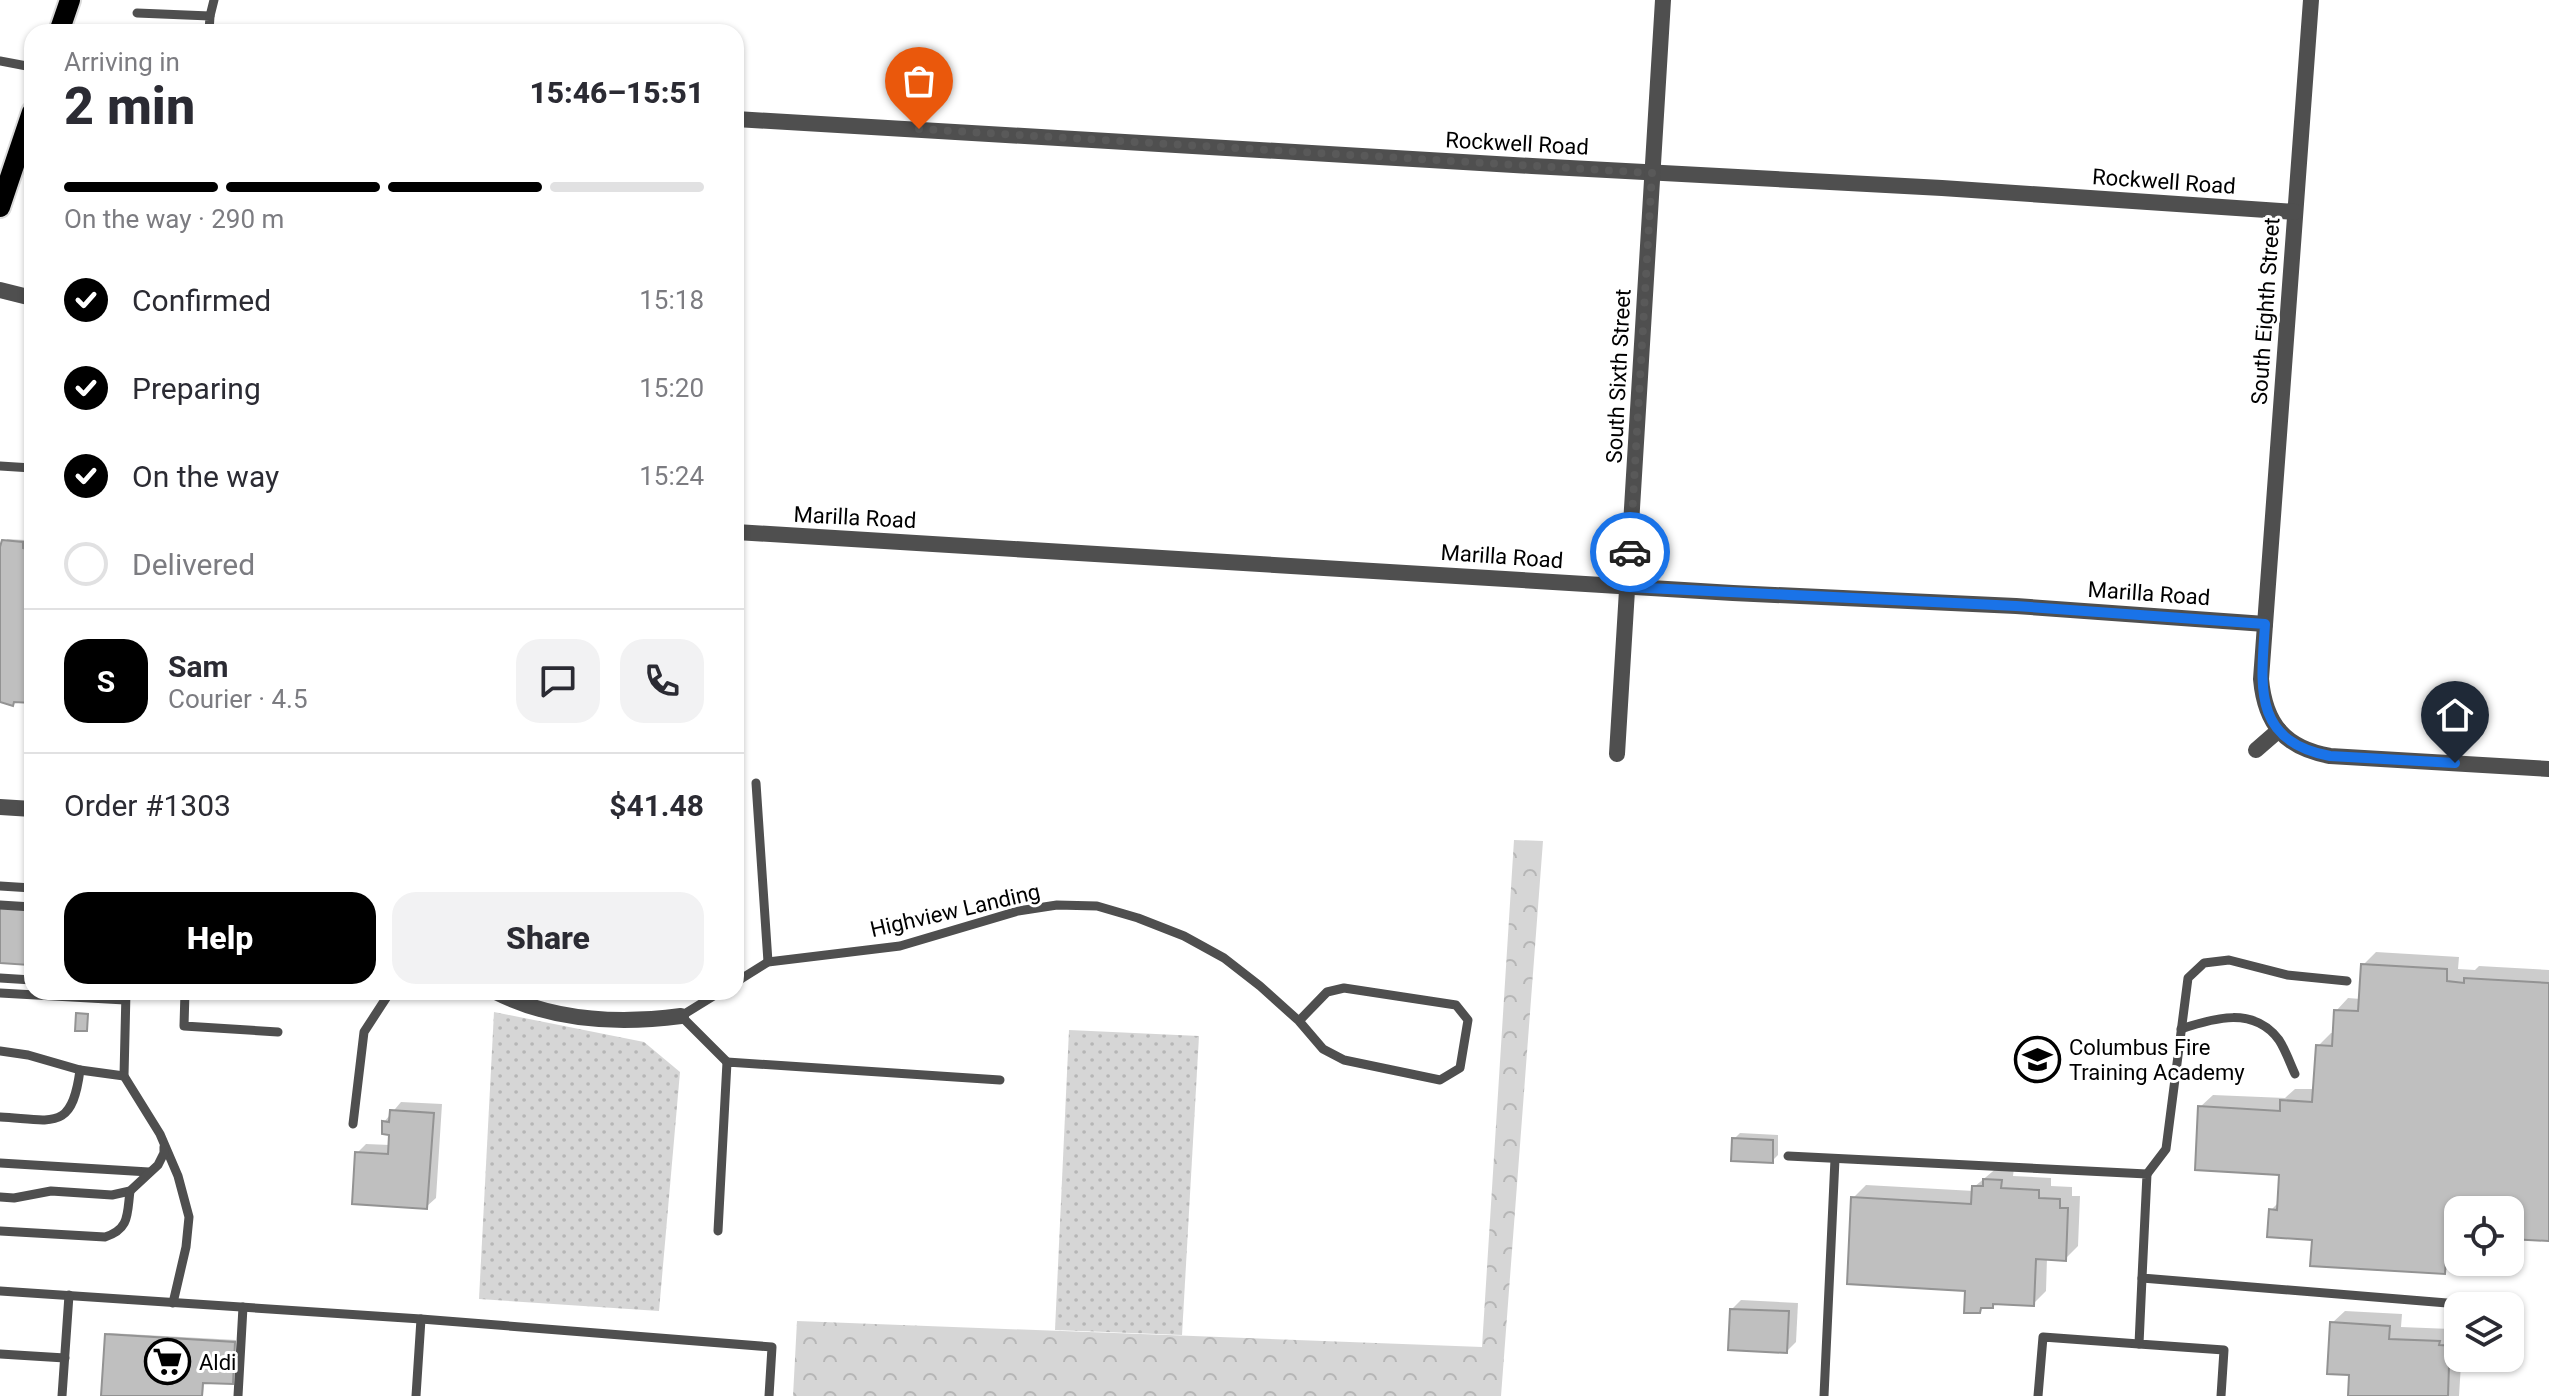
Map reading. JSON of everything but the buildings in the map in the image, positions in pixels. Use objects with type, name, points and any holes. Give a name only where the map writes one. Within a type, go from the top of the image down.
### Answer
[{"type":"main road","points":[[62,24],[70,0]]},
{"type":"main road","points":[[0,207],[24,136]]},
{"type":"street","name":"South Sixth Street","points":[[1617,754],[1663,0]]},
{"type":"street","name":"South Eighth Street","points":[[2279,730],[2271,721],[2263,699],[2261,679],[2311,0]]},
{"type":"street","name":"Rockwell Road","points":[[744,119],[1942,188],[2295,212]]},
{"type":"street","points":[[0,290],[24,296]]},
{"type":"street","name":"Marilla Road","points":[[744,532],[1627,587],[2016,606],[2265,624]]},
{"type":"street","points":[[2256,750],[2279,730],[2291,742],[2312,753],[2330,756],[2549,769]]},
{"type":"street","points":[[0,807],[24,808]]},
{"type":"street","points":[[512,1000],[605,1021],[644,1021],[681,1016]]},
{"type":"lane","points":[[210,24],[214,0]]},
{"type":"lane","points":[[137,13],[210,16]]},
{"type":"lane","points":[[0,61],[24,66]]},
{"type":"lane","points":[[0,466],[24,468]]},
{"type":"lane","points":[[756,783],[768,962]]},
{"type":"lane","points":[[0,886],[24,888]]},
{"type":"lane","points":[[0,905],[24,906]]},
{"type":"lane","name":"Highview Landing","points":[[744,977],[768,962],[900,946],[1018,911],[1057,905],[1097,906],[1184,936],[1224,958],[1299,1021],[1323,1049],[1344,1060],[1440,1080],[1460,1068],[1468,1020],[1456,1005],[1344,988],[1327,992],[1299,1021]]},
{"type":"lane","points":[[2139,1344],[2147,1174],[2166,1149],[2188,978],[2204,963],[2229,960],[2287,975],[2347,981]]},
{"type":"lane","points":[[0,978],[24,980]]},
{"type":"lane","points":[[0,993],[24,994]]},
{"type":"lane","points":[[126,1000],[124,1076],[164,1143],[178,1176],[189,1217],[186,1247],[173,1303]]},
{"type":"lane","points":[[185,1000],[184,1026],[278,1032]]},
{"type":"lane","points":[[353,1124],[364,1032],[385,1000]]},
{"type":"lane","points":[[707,1000],[681,1016],[727,1062],[1000,1080]]},
{"type":"lane","points":[[2181,1029],[2214,1018],[2252,1018],[2278,1039],[2295,1074]]},
{"type":"lane","points":[[0,1051],[28,1055],[80,1070],[124,1076]]},
{"type":"lane","points":[[718,1231],[727,1062]]},
{"type":"lane","points":[[0,1117],[55,1120],[63,1116],[70,1111],[77,1097],[80,1070]]},
{"type":"lane","points":[[0,1197],[14,1198],[51,1191],[112,1195],[130,1191],[158,1165],[164,1153],[164,1143]]},
{"type":"lane","points":[[1788,1156],[2147,1174]]},
{"type":"lane","points":[[1824,1396],[1835,1159]]},
{"type":"lane","points":[[0,1163],[149,1172]]},
{"type":"lane","points":[[0,1231],[105,1237],[118,1233],[125,1224],[130,1191]]},
{"type":"lane","points":[[2142,1278],[2444,1303]]},
{"type":"lane","points":[[0,1291],[421,1319],[772,1347],[769,1396]]},
{"type":"lane","points":[[62,1396],[69,1295]]},
{"type":"lane","points":[[238,1396],[243,1307]]},
{"type":"lane","points":[[416,1396],[421,1319]]},
{"type":"lane","points":[[2038,1396],[2043,1337],[2224,1350],[2221,1396]]},
{"type":"lane","points":[[0,1354],[65,1358]]},
{"type":"green space","points":[[1514,840],[1543,841],[1501,1396],[793,1396],[797,1321],[1482,1347]]},
{"type":"green space","points":[[494,1012],[644,1042],[680,1072],[659,1311],[479,1299]]},
{"type":"green space","points":[[1069,1030],[1199,1036],[1182,1335],[1055,1330]]},
{"type":"way so far","points":[[919,129],[1652,173],[1630,552]]},
{"type":"place","name":"Columbus Fire Training Academy","points":[[2038,1060]]},
{"type":"place","name":"Aldi","points":[[168,1362]]},
{"type":"route","points":[[1630,552],[1627,587],[2016,606],[2265,624],[2261,679],[2263,699],[2271,721],[2291,742],[2312,753],[2330,756],[2455,763]]}]
